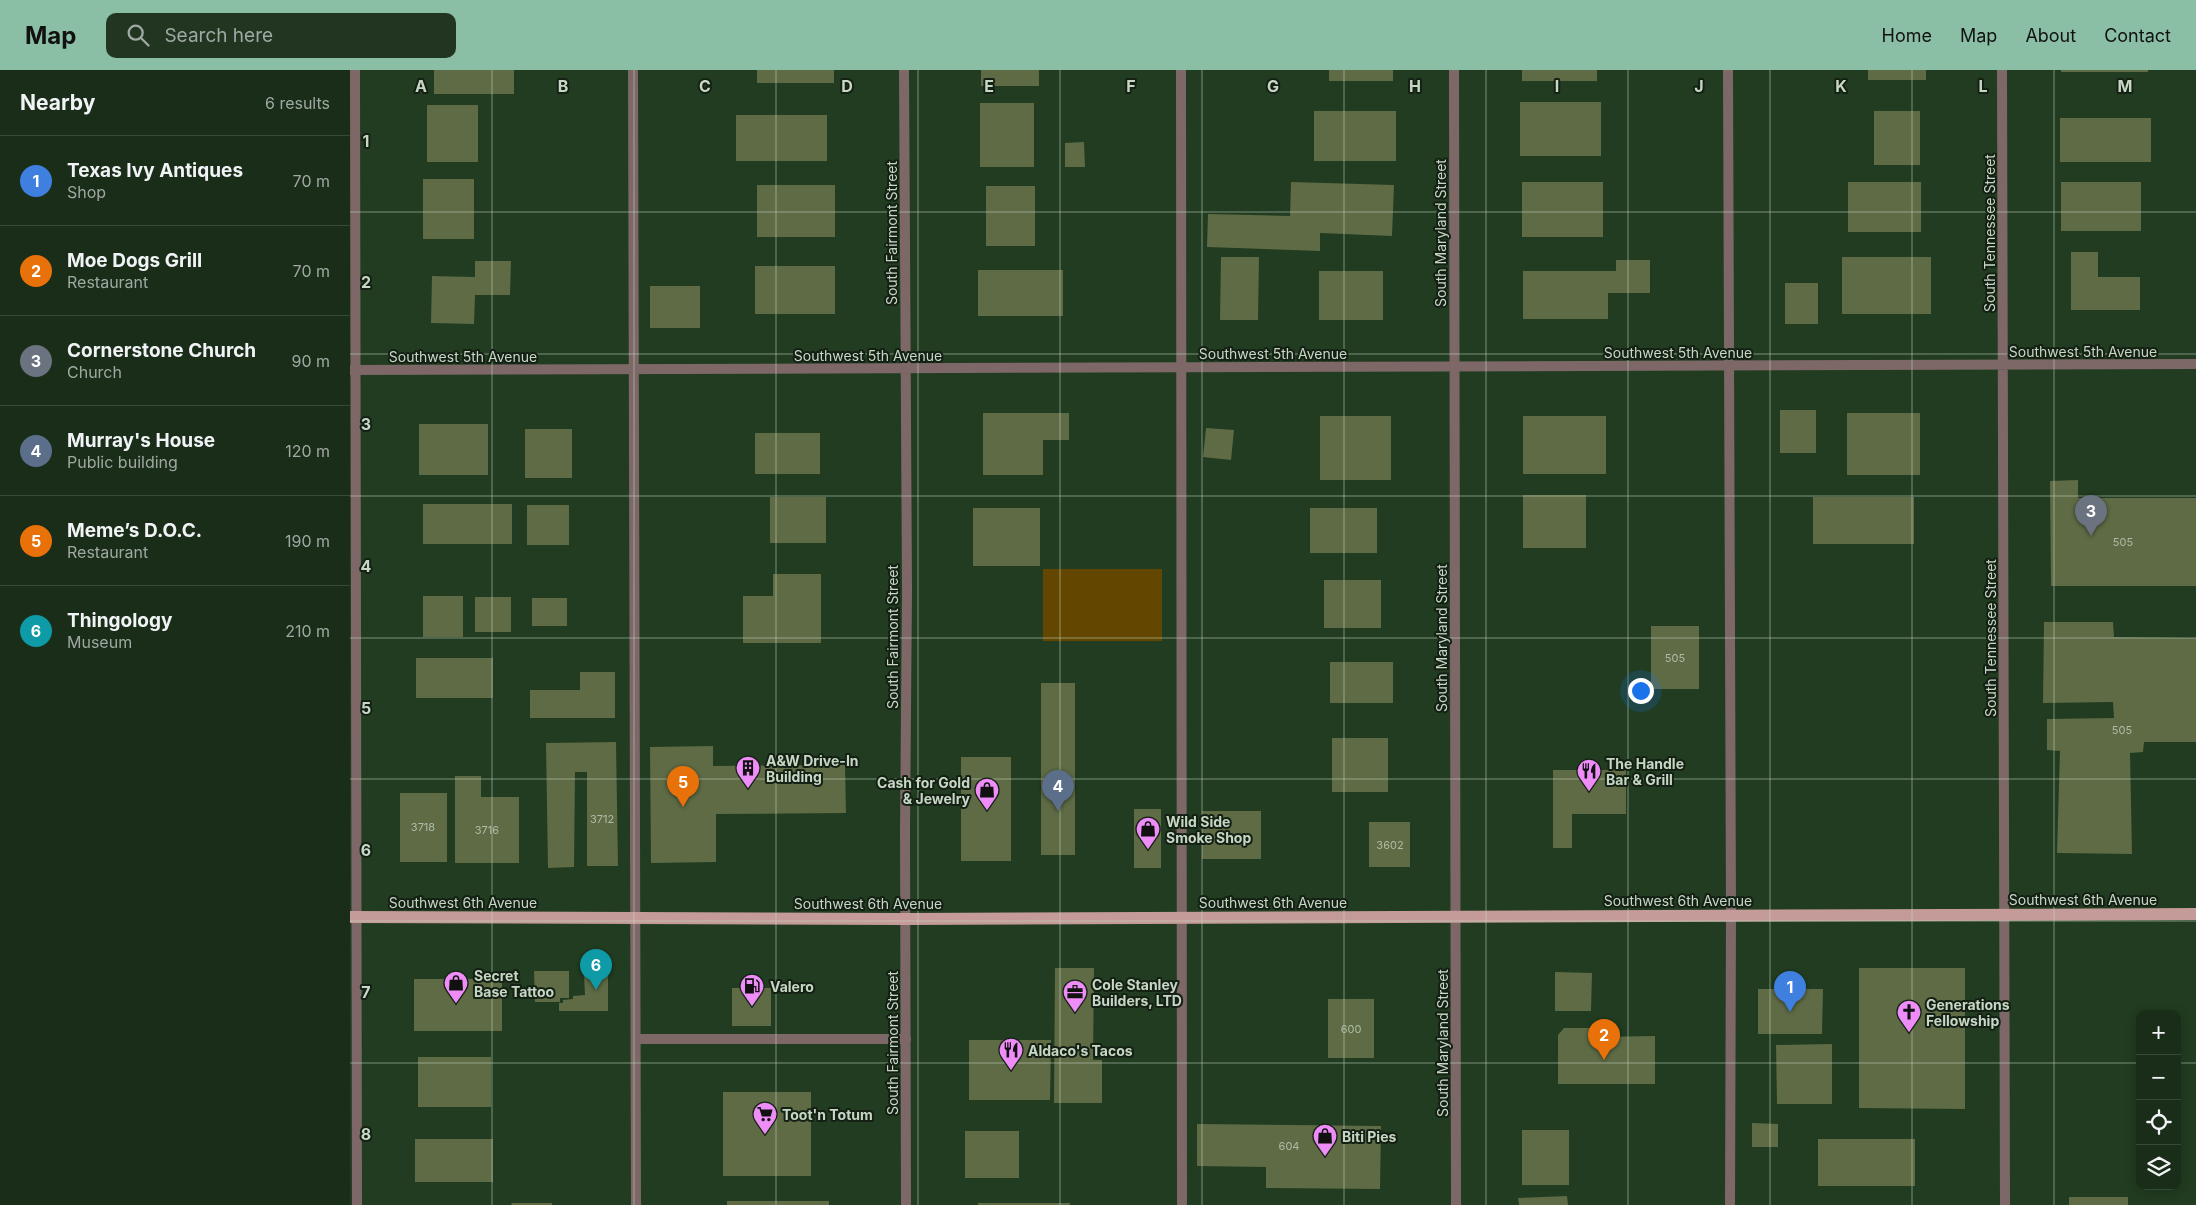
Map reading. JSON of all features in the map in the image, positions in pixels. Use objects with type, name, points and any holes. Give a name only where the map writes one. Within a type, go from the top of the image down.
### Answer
[{"type":"main road","name":"Southwest 6th Avenue","points":[[353,917],[905,919],[2196,914]]},
{"type":"street","points":[[355,70],[353,917],[357,1205]]},
{"type":"street","points":[[632,70],[636,1205]]},
{"type":"street","name":"South Fairmont Street","points":[[904,70],[907,590],[906,1205]]},
{"type":"street","points":[[1181,70],[1180,917],[1182,1205]]},
{"type":"street","name":"South Maryland Street","points":[[1454,70],[1456,1205]]},
{"type":"street","points":[[1728,70],[1732,915],[1730,1205]]},
{"type":"street","name":"South Tennessee Street","points":[[2002,70],[2005,1205]]},
{"type":"street","name":"Southwest 5th Avenue","points":[[353,370],[2196,364]]},
{"type":"street","points":[[636,1039],[906,1039]]},
{"type":"shaded area","points":[[1043,569],[1162,569],[1162,641],[1043,641]]},
{"type":"building","points":[[434,70],[514,70],[514,94],[434,94]]},
{"type":"building","points":[[757,70],[834,70],[834,83],[757,83]]},
{"type":"building","points":[[981,70],[1039,70],[1039,86],[981,86]]},
{"type":"building","points":[[1329,70],[1393,70],[1393,81],[1329,81]]},
{"type":"building","points":[[1522,70],[1597,70],[1597,81],[1522,81]]},
{"type":"building","points":[[1868,70],[1926,70],[1926,80],[1868,80]]},
{"type":"building","points":[[2061,70],[2148,70],[2148,72],[2061,72]]},
{"type":"building","points":[[1520,102],[1601,102],[1601,156],[1520,156]]},
{"type":"building","points":[[980,103],[1034,103],[1034,167],[980,167]]},
{"type":"building","points":[[427,105],[478,105],[478,162],[427,162]]},
{"type":"building","points":[[1314,111],[1396,111],[1396,161],[1314,161]]},
{"type":"building","points":[[1874,111],[1920,111],[1920,165],[1874,165]]},
{"type":"building","points":[[736,115],[827,115],[827,161],[736,161]]},
{"type":"building","points":[[2060,118],[2151,118],[2151,162],[2060,162]]},
{"type":"building","points":[[1084,142],[1085,167],[1065,167],[1065,143]]},
{"type":"building","points":[[423,179],[474,179],[474,239],[423,239]]},
{"type":"building","points":[[1291,182],[1394,185],[1392,236],[1320,233],[1320,251],[1207,247],[1208,214],[1290,216]]},
{"type":"building","points":[[1522,182],[1603,182],[1603,237],[1522,237]]},
{"type":"building","points":[[1848,182],[1921,182],[1921,232],[1848,232]]},
{"type":"building","points":[[2061,182],[2141,182],[2141,231],[2061,231]]},
{"type":"building","points":[[757,185],[835,185],[835,237],[757,237]]},
{"type":"building","points":[[986,186],[1035,186],[1035,246],[986,246]]},
{"type":"building","points":[[2071,252],[2098,252],[2098,277],[2140,277],[2140,310],[2071,310]]},
{"type":"building","points":[[1221,257],[1259,257],[1258,320],[1220,320]]},
{"type":"building","points":[[1842,257],[1931,257],[1931,314],[1842,314]]},
{"type":"building","points":[[1616,260],[1650,260],[1650,293],[1608,293],[1608,319],[1523,319],[1523,271],[1616,271]]},
{"type":"building","points":[[475,261],[511,261],[510,295],[475,295],[474,324],[431,323],[432,276],[475,277]]},
{"type":"building","points":[[755,266],[835,266],[835,314],[755,314]]},
{"type":"building","points":[[978,270],[1063,270],[1063,316],[978,316]]},
{"type":"building","points":[[1319,271],[1383,271],[1383,320],[1319,320]]},
{"type":"building","points":[[1785,283],[1818,283],[1818,324],[1785,324]]},
{"type":"building","points":[[650,286],[700,286],[700,328],[650,328]]},
{"type":"building","points":[[1780,410],[1816,410],[1816,453],[1780,453]]},
{"type":"building","points":[[983,413],[1069,413],[1069,440],[1043,440],[1043,475],[983,475]]},
{"type":"building","points":[[1847,413],[1920,413],[1920,475],[1847,475]]},
{"type":"building","points":[[1320,416],[1391,416],[1391,480],[1320,480]]},
{"type":"building","points":[[1523,416],[1606,416],[1606,474],[1523,474]]},
{"type":"building","points":[[419,424],[488,424],[488,475],[419,475]]},
{"type":"building","points":[[1206,428],[1234,430],[1231,460],[1203,457]]},
{"type":"building","points":[[525,429],[572,429],[572,478],[525,478]]},
{"type":"building","points":[[755,433],[820,433],[820,474],[755,474]]},
{"type":"building","points":[[2078,480],[2078,498],[2196,498],[2196,586],[2051,586],[2050,481]]},
{"type":"building","points":[[1523,495],[1586,495],[1586,548],[1523,548]]},
{"type":"building","points":[[770,497],[826,497],[826,543],[770,543]]},
{"type":"building","points":[[1813,497],[1914,497],[1914,544],[1813,544]]},
{"type":"building","points":[[423,504],[512,504],[512,544],[423,544]]},
{"type":"building","points":[[527,505],[569,505],[569,545],[527,545]]},
{"type":"building","points":[[973,508],[1040,508],[1040,566],[973,566]]},
{"type":"building","points":[[1310,508],[1377,508],[1377,553],[1310,553]]},
{"type":"building","points":[[773,574],[821,574],[821,643],[743,643],[743,596],[773,596]]},
{"type":"building","points":[[1324,580],[1381,580],[1381,628],[1324,628]]},
{"type":"building","points":[[423,596],[463,596],[463,637],[423,637]]},
{"type":"building","points":[[475,597],[511,597],[511,632],[475,632]]},
{"type":"building","points":[[532,598],[567,598],[567,626],[532,626]]},
{"type":"building","points":[[2044,622],[2113,622],[2114,637],[2196,638],[2196,742],[2144,742],[2143,752],[2130,753],[2132,854],[2057,853],[2060,751],[2047,750],[2047,719],[2114,718],[2113,702],[2043,703]]},
{"type":"building","points":[[1651,626],[1699,626],[1699,689],[1651,689]]},
{"type":"building","points":[[416,658],[493,658],[493,698],[416,698]]},
{"type":"building","points":[[1330,662],[1393,662],[1393,703],[1330,703]]},
{"type":"building","points":[[580,672],[615,672],[615,718],[530,718],[530,690],[580,690]]},
{"type":"building","points":[[1041,683],[1075,683],[1075,855],[1041,855]]},
{"type":"building","points":[[1332,738],[1388,738],[1388,792],[1332,792]]},
{"type":"building","points":[[616,742],[618,866],[587,866],[587,772],[575,772],[574,867],[548,868],[546,743]]},
{"type":"building","name":"A&W Drive-In Building","points":[[713,746],[713,766],[845,765],[846,813],[716,814],[716,862],[651,863],[650,747]]},
{"type":"building","points":[[961,757],[1011,757],[1011,861],[961,861]]},
{"type":"building","name":"The Handle Bar & Grill","points":[[1553,770],[1626,770],[1626,814],[1572,814],[1572,848],[1553,848]]},
{"type":"building","points":[[455,776],[481,776],[481,797],[519,797],[519,863],[455,863]]},
{"type":"building","points":[[400,793],[447,793],[447,862],[400,862]]},
{"type":"building","points":[[1134,809],[1161,809],[1161,868],[1134,868]]},
{"type":"building","points":[[1202,811],[1261,811],[1261,859],[1202,859]]},
{"type":"building","points":[[1369,822],[1410,822],[1410,867],[1369,867]]},
{"type":"building","points":[[1055,968],[1094,968],[1093,1060],[1102,1060],[1102,1103],[1054,1103]]},
{"type":"building","points":[[1859,968],[1965,968],[1965,1109],[1859,1108]]},
{"type":"building","points":[[534,971],[569,971],[569,998],[560,998],[560,1002],[535,1002]]},
{"type":"building","points":[[1555,972],[1592,973],[1591,1011],[1555,1011]]},
{"type":"building","points":[[608,974],[608,1011],[559,1011],[559,1003],[563,1003],[563,1000],[573,999],[573,996],[585,995],[584,975]]},
{"type":"building","points":[[414,979],[502,979],[502,1031],[414,1031]]},
{"type":"building","name":"Valero","points":[[732,988],[771,988],[771,1026],[732,1026]]},
{"type":"building","points":[[1758,989],[1823,989],[1822,1034],[1758,1034]]},
{"type":"building","points":[[1328,999],[1374,999],[1374,1058],[1328,1058]]},
{"type":"building","points":[[1564,1028],[1598,1028],[1598,1037],[1655,1036],[1655,1084],[1558,1084],[1558,1035]]},
{"type":"building","points":[[969,1040],[1051,1040],[1050,1100],[969,1100]]},
{"type":"building","points":[[1832,1044],[1832,1104],[1777,1104],[1776,1045]]},
{"type":"building","points":[[418,1057],[491,1057],[491,1107],[418,1107]]},
{"type":"building","points":[[723,1092],[811,1092],[811,1176],[723,1176]]},
{"type":"building","points":[[1752,1123],[1778,1124],[1778,1147],[1752,1147]]},
{"type":"building","points":[[1197,1124],[1381,1126],[1380,1189],[1266,1188],[1266,1167],[1197,1166]]},
{"type":"building","points":[[1522,1130],[1569,1130],[1569,1185],[1522,1185]]},
{"type":"building","points":[[965,1131],[1019,1131],[1019,1178],[965,1178]]},
{"type":"building","points":[[415,1139],[493,1139],[493,1182],[415,1182]]},
{"type":"building","points":[[1818,1139],[1915,1139],[1915,1186],[1818,1186]]},
{"type":"building","points":[[1567,1196],[1568,1205],[1519,1205],[1518,1198]]},
{"type":"building","points":[[2069,1197],[2128,1197],[2128,1205],[2069,1205]]},
{"type":"building","points":[[727,1201],[829,1201],[829,1205],[727,1205]]},
{"type":"building","points":[[511,1203],[552,1203],[552,1205],[512,1205]]},
{"type":"building","points":[[978,1203],[1070,1203],[1070,1205],[978,1205]]},
{"type":"place","name":"Cornerstone Church","points":[[2091,536]]},
{"type":"place","name":"A&W Drive-In Building","points":[[748,789]]},
{"type":"place","name":"The Handle Bar & Grill","points":[[1589,792]]},
{"type":"place","name":"Meme’s D.O.C.","points":[[683,807]]},
{"type":"place","name":"Cash for Gold & Jewelry","points":[[987,811]]},
{"type":"place","name":"Murray's House","points":[[1058,811]]},
{"type":"place","name":"Wild Side Smoke Shop","points":[[1148,850]]},
{"type":"place","name":"Thingology","points":[[596,990]]},
{"type":"place","name":"Secret Base Tattoo","points":[[456,1004]]},
{"type":"place","name":"Valero","points":[[752,1007]]},
{"type":"place","name":"Texas Ivy Antiques","points":[[1790,1012]]},
{"type":"place","name":"Cole Stanley Builders, LTD","points":[[1075,1013]]},
{"type":"place","name":"Generations Fellowship","points":[[1909,1033]]},
{"type":"place","name":"Moe Dogs Grill","points":[[1604,1060]]},
{"type":"place","name":"Aldaco's Tacos","points":[[1011,1071]]},
{"type":"place","name":"Toot'n Totum","points":[[765,1135]]},
{"type":"place","name":"Biti Pies","points":[[1325,1157]]}]
